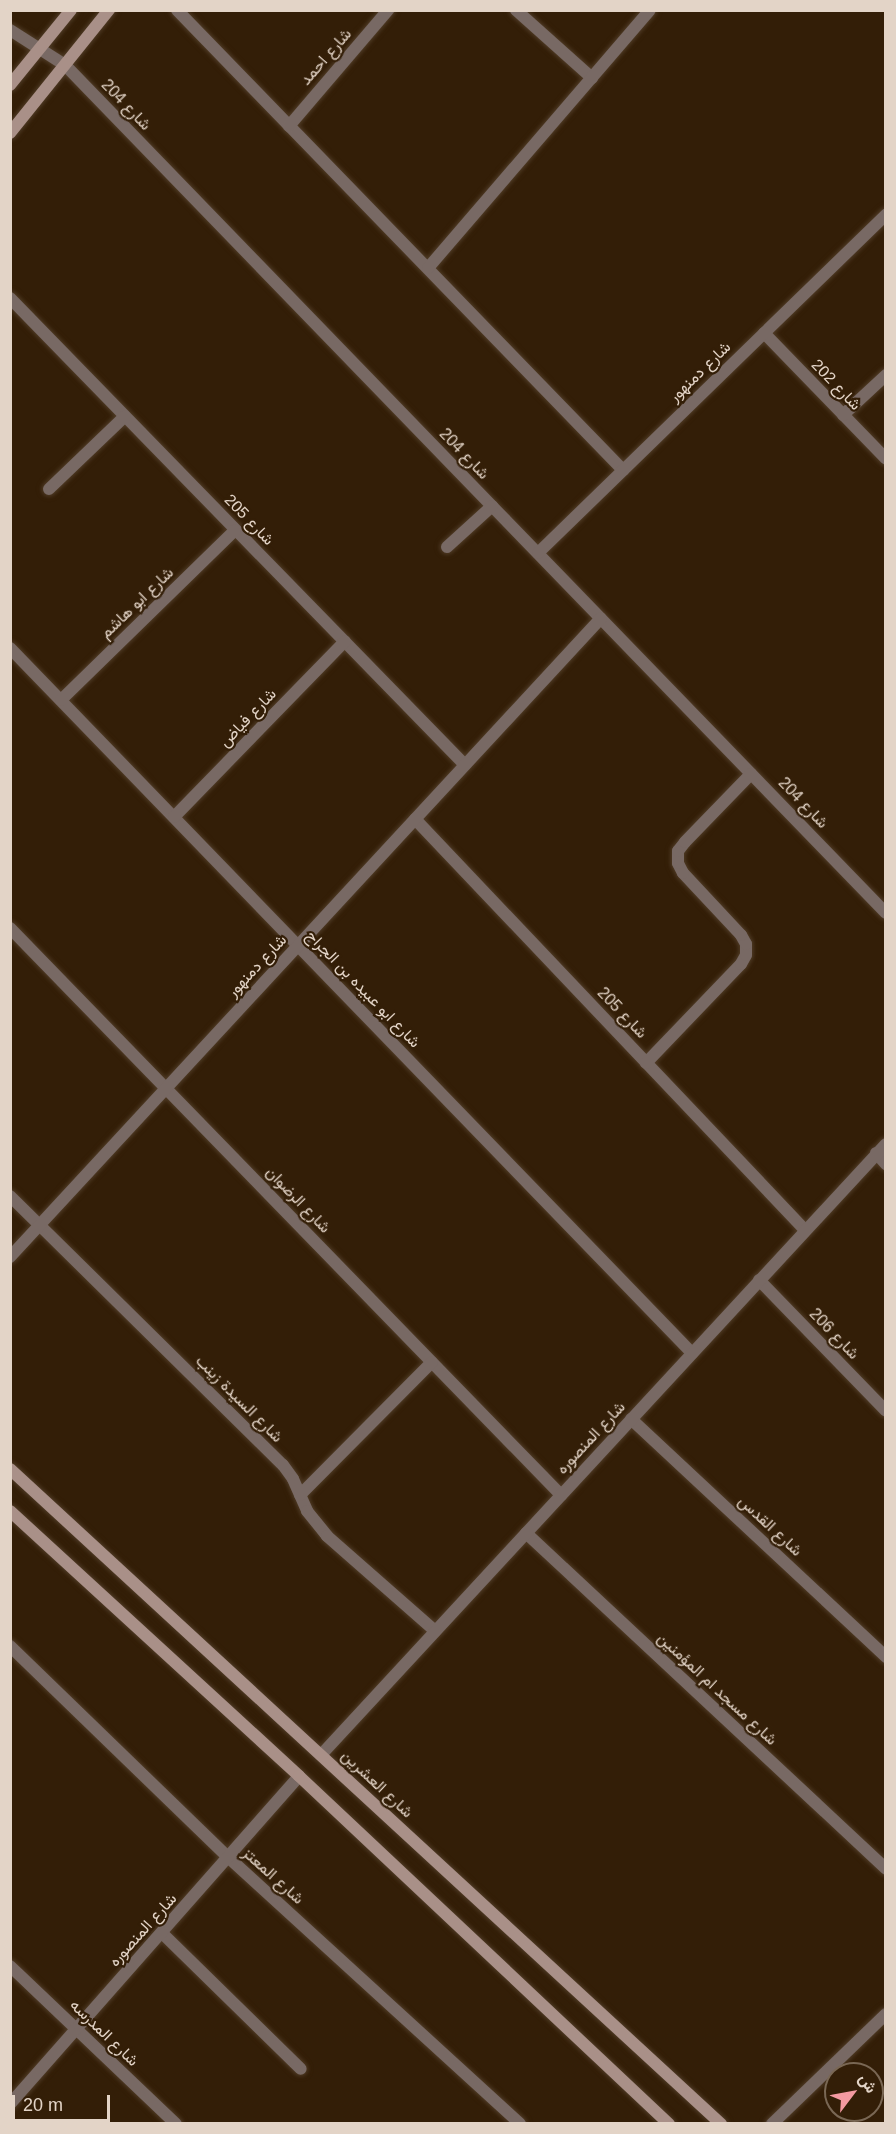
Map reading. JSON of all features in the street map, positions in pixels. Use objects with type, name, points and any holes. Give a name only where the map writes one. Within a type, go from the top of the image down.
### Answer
[{"type":"street","points":[[10,86],[71,10]]},
{"type":"street","points":[[10,134],[109,10]]},
{"type":"street","points":[[177,10],[623,470]]},
{"type":"street","name":"شارع احمد","points":[[289,126],[388,10]]},
{"type":"street","points":[[516,10],[592,78]]},
{"type":"street","points":[[428,268],[650,10]]},
{"type":"street","name":"شارع 204","points":[[10,30],[64,65],[885,913]]},
{"type":"street","name":"شارع دمنهور","points":[[538,553],[885,214]]},
{"type":"street","name":"شارع 205","points":[[10,298],[465,765]]},
{"type":"street","name":"شارع 202","points":[[764,333],[885,459]]},
{"type":"street","points":[[843,415],[885,375]]},
{"type":"street","points":[[49,489],[125,416]]},
{"type":"street","points":[[447,547],[492,506]]},
{"type":"street","name":"شارع ابو هاشم","points":[[61,700],[235,530]]},
{"type":"street","name":"شارع دمنهور","points":[[10,1257],[601,618]]},
{"type":"street","name":"شارع فياض","points":[[174,817],[345,641]]},
{"type":"street","name":"شارع ابو عبيده بن الجراح","points":[[10,648],[692,1353]]},
{"type":"street","points":[[646,1063],[741,964],[746,955],[746,944],[741,935],[683,873],[678,863],[678,851],[751,774]]},
{"type":"street","name":"شارع 205","points":[[415,819],[805,1230]]},
{"type":"street","name":"شارع الرضوان","points":[[10,928],[561,1495]]},
{"type":"street","name":"شارع المنصوره","points":[[321,1755],[885,1144]]},
{"type":"street","points":[[876,1153],[885,1164]]},
{"type":"street","name":"شارع السيدة زينب","points":[[10,1196],[283,1465],[307,1511],[327,1536],[435,1631]]},
{"type":"street","name":"شارع 206","points":[[759,1280],[885,1411]]},
{"type":"street","points":[[300,1495],[432,1362]]},
{"type":"street","name":"شارع القدس","points":[[631,1419],[885,1657]]},
{"type":"street","name":"شارع العشرين","points":[[10,1469],[721,2124]]},
{"type":"street","points":[[10,1511],[299,1776],[669,2124]]},
{"type":"street","name":"شارع مسجد ام المؤمنين","points":[[526,1533],[885,1869]]},
{"type":"street","name":"شارع المعتز","points":[[10,1646],[229,1857],[520,2124]]},
{"type":"street","name":"شارع المنصوره","points":[[10,2104],[299,1776]]},
{"type":"street","points":[[162,1933],[301,2069]]},
{"type":"street","name":"شارع المدرسه","points":[[10,1966],[176,2124]]},
{"type":"street","points":[[772,2124],[885,2014]]}]
